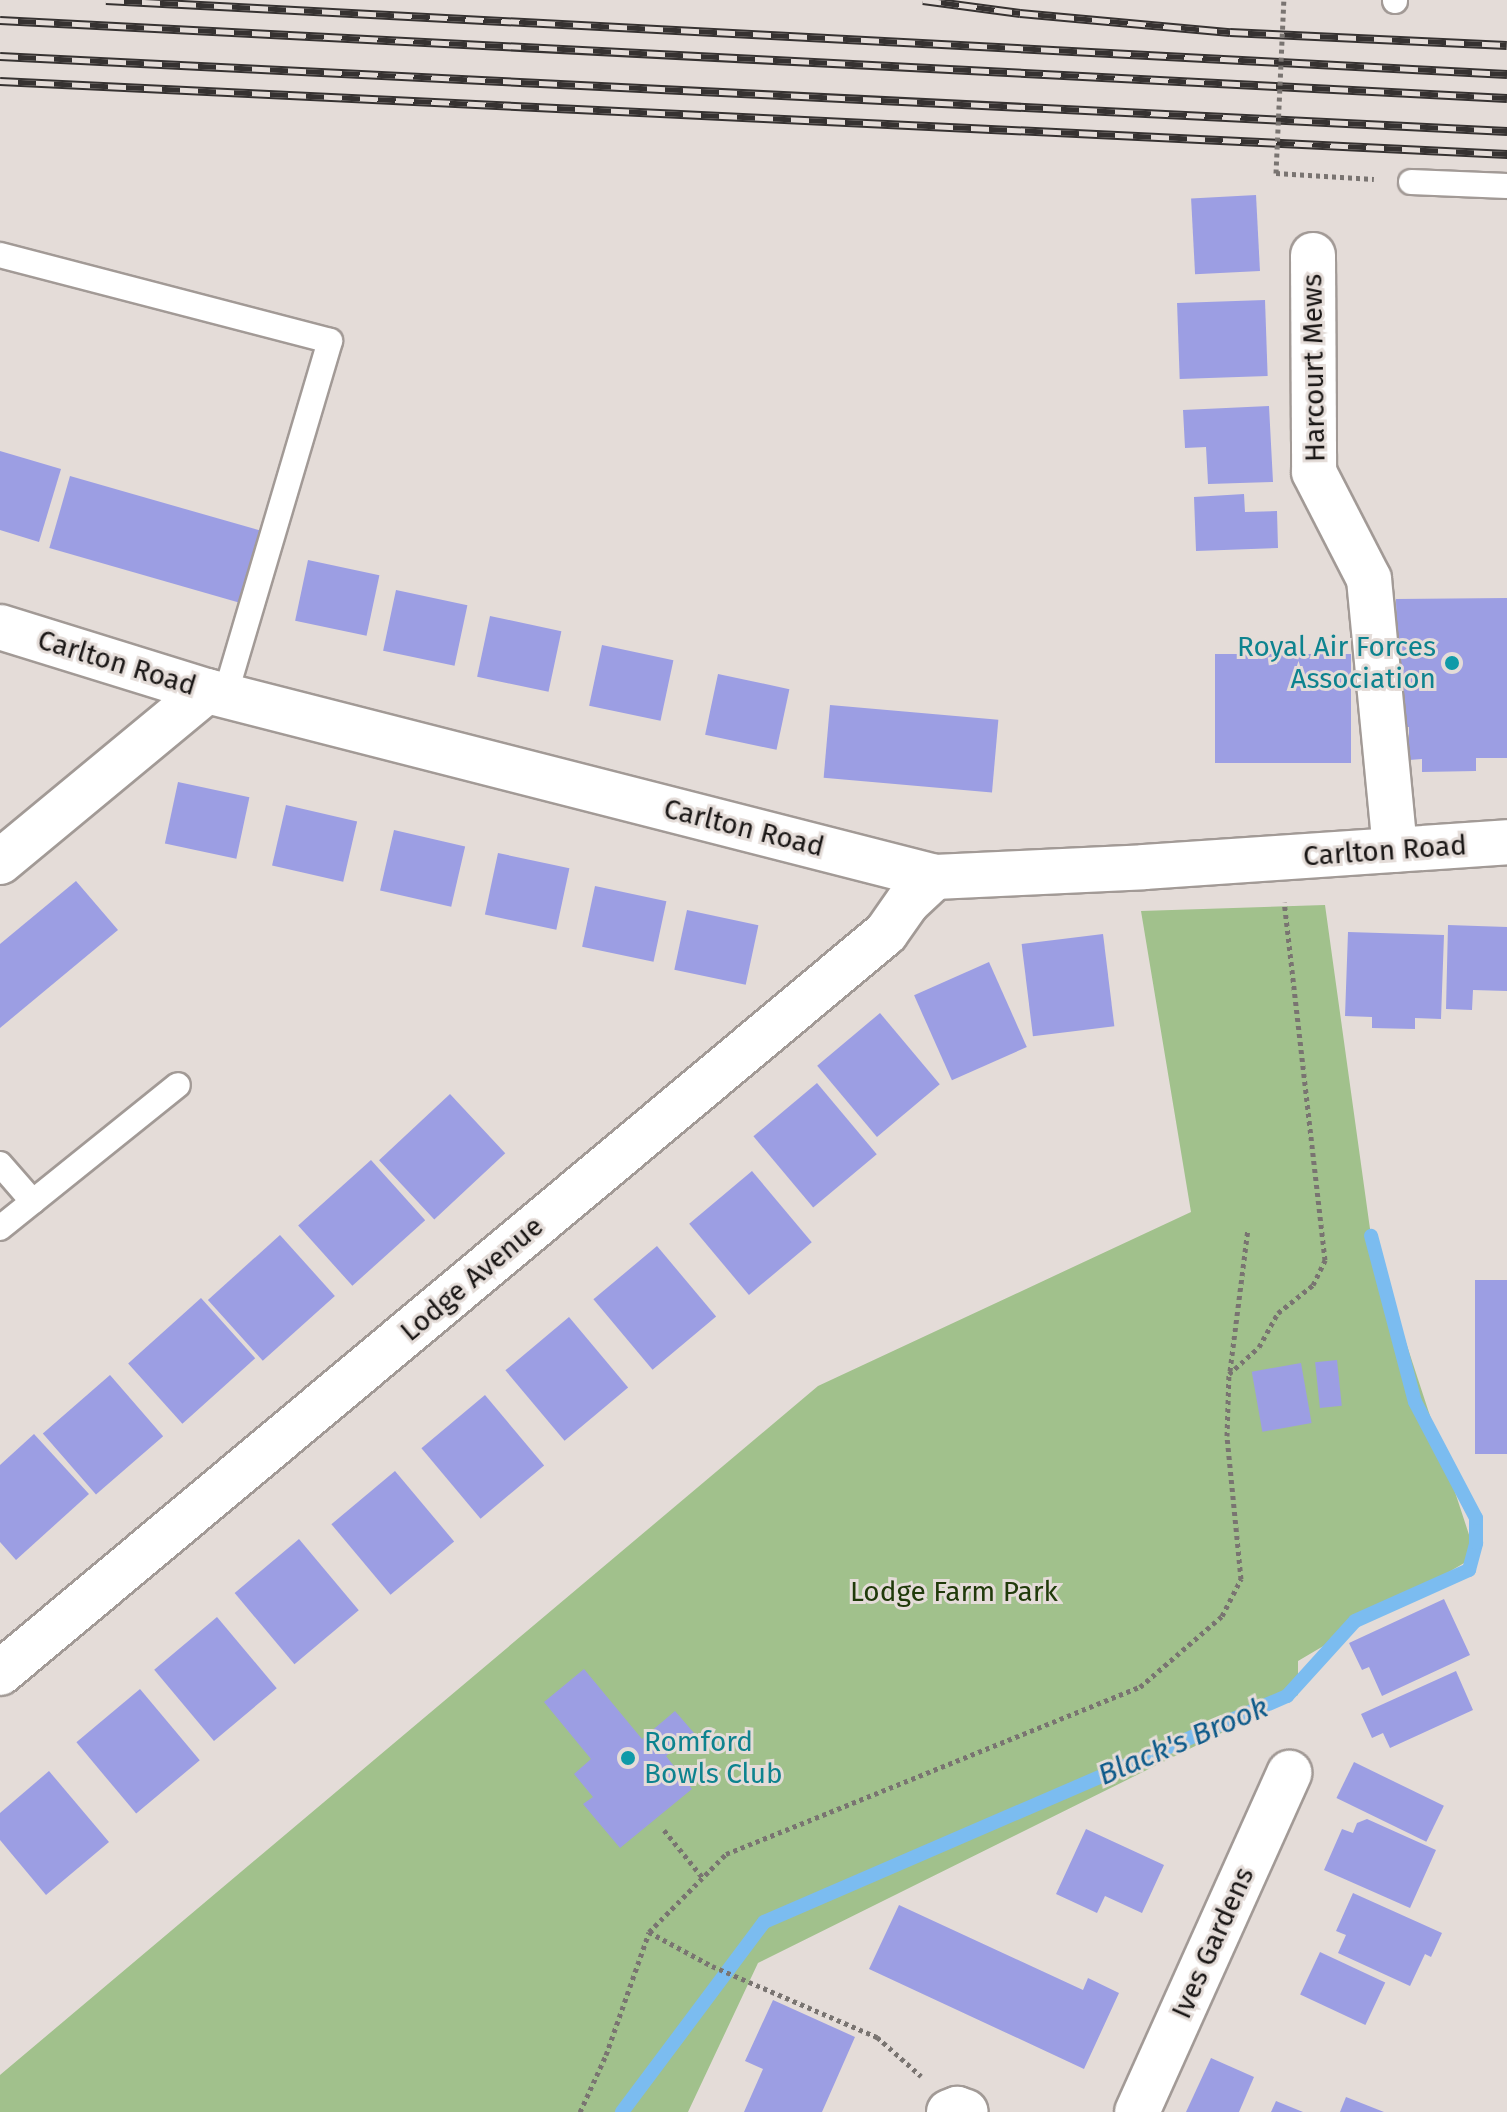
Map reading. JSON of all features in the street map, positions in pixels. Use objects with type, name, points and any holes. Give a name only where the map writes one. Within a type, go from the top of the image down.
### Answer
[{"type":"street","name":"Harcourt Mews","points":[[1313,255],[1314,472],[1369,579],[1395,850]]},
{"type":"street","name":"Carlton Road","points":[[0,627],[216,693],[935,877],[1507,842]]},
{"type":"street","points":[[0,862],[216,693]]},
{"type":"street","name":"Lodge Avenue","points":[[0,1673],[886,933],[908,902],[935,877]]},
{"type":"street","name":"Ives Gardens","points":[[1137,2112],[1289,1773]]},
{"type":"lane","points":[[1411,182],[1507,186]]},
{"type":"lane","points":[[0,255],[330,341],[216,693]]},
{"type":"lane","points":[[0,1228],[178,1085]]},
{"type":"lane","points":[[0,1164],[33,1202]]},
{"type":"path","points":[[1284,0],[1276,173],[1411,182]]},
{"type":"path","points":[[1229,1374],[1259,1347],[1278,1313],[1313,1285],[1325,1260],[1282,894]]},
{"type":"path","points":[[580,2112],[606,2055],[649,1932],[726,1854],[1140,1687],[1210,1630],[1222,1616],[1241,1579],[1227,1436],[1229,1374],[1248,1229]]},
{"type":"path","points":[[664,1830],[703,1878]]},
{"type":"path","points":[[649,1932],[712,1966],[877,2037],[957,2111]]},
{"type":"green space","name":"Lodge Farm Park","points":[[1325,905],[1371,1236],[1476,1556],[1298,1661],[1298,1695],[758,1963],[688,2112],[0,2112],[0,2075],[818,1386],[1191,1212],[1141,911]]},
{"type":"building","points":[[1256,195],[1260,271],[1195,274],[1191,198]]},
{"type":"building","points":[[1265,300],[1268,376],[1180,379],[1177,303]]},
{"type":"building","points":[[1269,406],[1273,482],[1208,484],[1206,447],[1185,448],[1183,410]]},
{"type":"building","points":[[0,451],[61,469],[39,542],[0,530]]},
{"type":"building","points":[[70,476],[260,531],[240,603],[49,548]]},
{"type":"building","points":[[1244,494],[1245,512],[1277,511],[1278,548],[1196,551],[1194,497]]},
{"type":"building","points":[[308,560],[379,575],[367,636],[295,621]]},
{"type":"building","points":[[396,590],[467,605],[455,666],[383,651]]},
{"type":"building","name":"Royal Air Forces Association","points":[[1507,598],[1507,758],[1476,758],[1476,771],[1422,772],[1422,759],[1409,760],[1409,727],[1398,727],[1396,599]]},
{"type":"building","points":[[490,616],[561,631],[549,692],[477,677]]},
{"type":"building","points":[[602,645],[673,660],[661,721],[589,706]]},
{"type":"building","points":[[1215,654],[1351,654],[1351,763],[1215,763]]},
{"type":"building","points":[[718,674],[789,689],[777,750],[705,735]]},
{"type":"building","points":[[830,705],[998,720],[992,792],[824,778]]},
{"type":"building","points":[[178,782],[249,797],[236,859],[165,844]]},
{"type":"building","points":[[286,805],[357,821],[343,882],[272,865]]},
{"type":"building","points":[[394,830],[465,846],[451,907],[380,890]]},
{"type":"building","points":[[498,853],[569,868],[556,930],[485,915]]},
{"type":"building","points":[[76,881],[118,930],[0,1028],[0,944]]},
{"type":"building","points":[[595,886],[666,901],[654,962],[582,947]]},
{"type":"building","points":[[687,910],[758,925],[746,985],[674,970]]},
{"type":"building","points":[[1448,925],[1507,927],[1507,991],[1473,990],[1472,1010],[1446,1009]]},
{"type":"building","points":[[1348,932],[1444,935],[1441,1019],[1415,1018],[1415,1029],[1372,1028],[1372,1017],[1345,1016]]},
{"type":"building","points":[[1103,934],[1114,1026],[1033,1036],[1022,944]]},
{"type":"building","points":[[989,962],[1027,1047],[952,1080],[914,995]]},
{"type":"building","points":[[880,1013],[940,1084],[877,1137],[817,1066]]},
{"type":"building","points":[[817,1083],[877,1154],[813,1208],[753,1136]]},
{"type":"building","points":[[450,1094],[505,1153],[434,1219],[379,1160]]},
{"type":"building","points":[[371,1160],[425,1220],[352,1286],[298,1226]]},
{"type":"building","points":[[752,1171],[812,1242],[749,1295],[689,1224]]},
{"type":"building","points":[[280,1235],[335,1296],[263,1361],[208,1300]]},
{"type":"building","points":[[657,1246],[716,1316],[653,1370],[593,1299]]},
{"type":"building","points":[[1475,1280],[1507,1280],[1507,1454],[1475,1454]]},
{"type":"building","points":[[201,1298],[255,1358],[182,1424],[128,1364]]},
{"type":"building","points":[[569,1317],[628,1387],[565,1441],[505,1370]]},
{"type":"building","points":[[1337,1360],[1342,1406],[1320,1408],[1315,1362]]},
{"type":"building","points":[[1301,1363],[1312,1423],[1262,1432],[1252,1372]]},
{"type":"building","points":[[110,1375],[163,1436],[96,1495],[43,1433]]},
{"type":"building","points":[[485,1395],[544,1465],[481,1519],[421,1448]]},
{"type":"building","points":[[34,1434],[89,1494],[16,1560],[0,1542],[0,1465]]},
{"type":"building","points":[[395,1471],[454,1541],[391,1595],[331,1524]]},
{"type":"building","points":[[299,1539],[359,1610],[294,1664],[235,1593]]},
{"type":"building","points":[[1444,1599],[1470,1655],[1382,1696],[1369,1667],[1362,1670],[1349,1643]]},
{"type":"building","points":[[217,1617],[277,1688],[214,1741],[154,1670]]},
{"type":"building","name":"Romford Bowls Club","points":[[584,1669],[642,1739],[675,1711],[694,1733],[666,1756],[692,1789],[620,1848],[583,1804],[593,1797],[574,1774],[591,1759],[544,1702]]},
{"type":"building","points":[[1456,1671],[1473,1710],[1390,1748],[1383,1733],[1372,1738],[1361,1714]]},
{"type":"building","points":[[140,1689],[200,1760],[136,1814],[76,1742]]},
{"type":"building","points":[[1354,1762],[1444,1806],[1426,1842],[1336,1798]]},
{"type":"building","points":[[49,1771],[109,1842],[46,1895],[0,1840],[0,1813]]},
{"type":"building","points":[[1367,1819],[1436,1850],[1410,1908],[1324,1870],[1342,1829],[1353,1833],[1357,1823]]},
{"type":"building","points":[[1086,1829],[1164,1865],[1142,1913],[1105,1896],[1097,1913],[1056,1894]]},
{"type":"building","points":[[1353,1893],[1442,1933],[1431,1957],[1425,1954],[1410,1986],[1338,1953],[1346,1935],[1336,1931]]},
{"type":"building","points":[[899,1905],[1083,1990],[1088,1978],[1119,1993],[1084,2069],[869,1969]]},
{"type":"building","points":[[1320,1952],[1385,1982],[1365,2025],[1300,1995]]},
{"type":"building","points":[[773,2000],[855,2037],[822,2112],[744,2112],[763,2069],[745,2061]]},
{"type":"building","points":[[1211,2058],[1254,2077],[1239,2112],[1186,2112]]},
{"type":"building","points":[[1346,2097],[1384,2112],[1340,2112]]},
{"type":"building","points":[[1276,2101],[1303,2112],[1271,2112]]},
{"type":"waterway","name":"Black's Brook","points":[[622,2112],[764,1922],[1287,1696],[1355,1621],[1469,1570],[1476,1543],[1476,1518],[1415,1402],[1371,1236]]},
{"type":"railway","points":[[106,0],[1507,74]]},
{"type":"railway","points":[[923,0],[1020,13],[1230,32],[1507,45]]},
{"type":"railway","points":[[0,20],[1507,98]]},
{"type":"railway","points":[[0,56],[1507,131]]},
{"type":"railway","points":[[0,81],[1507,154]]},
{"type":"place","name":"Royal Air Forces Association","points":[[1452,663]]},
{"type":"place","name":"Romford Bowls Club","points":[[628,1758]]}]
